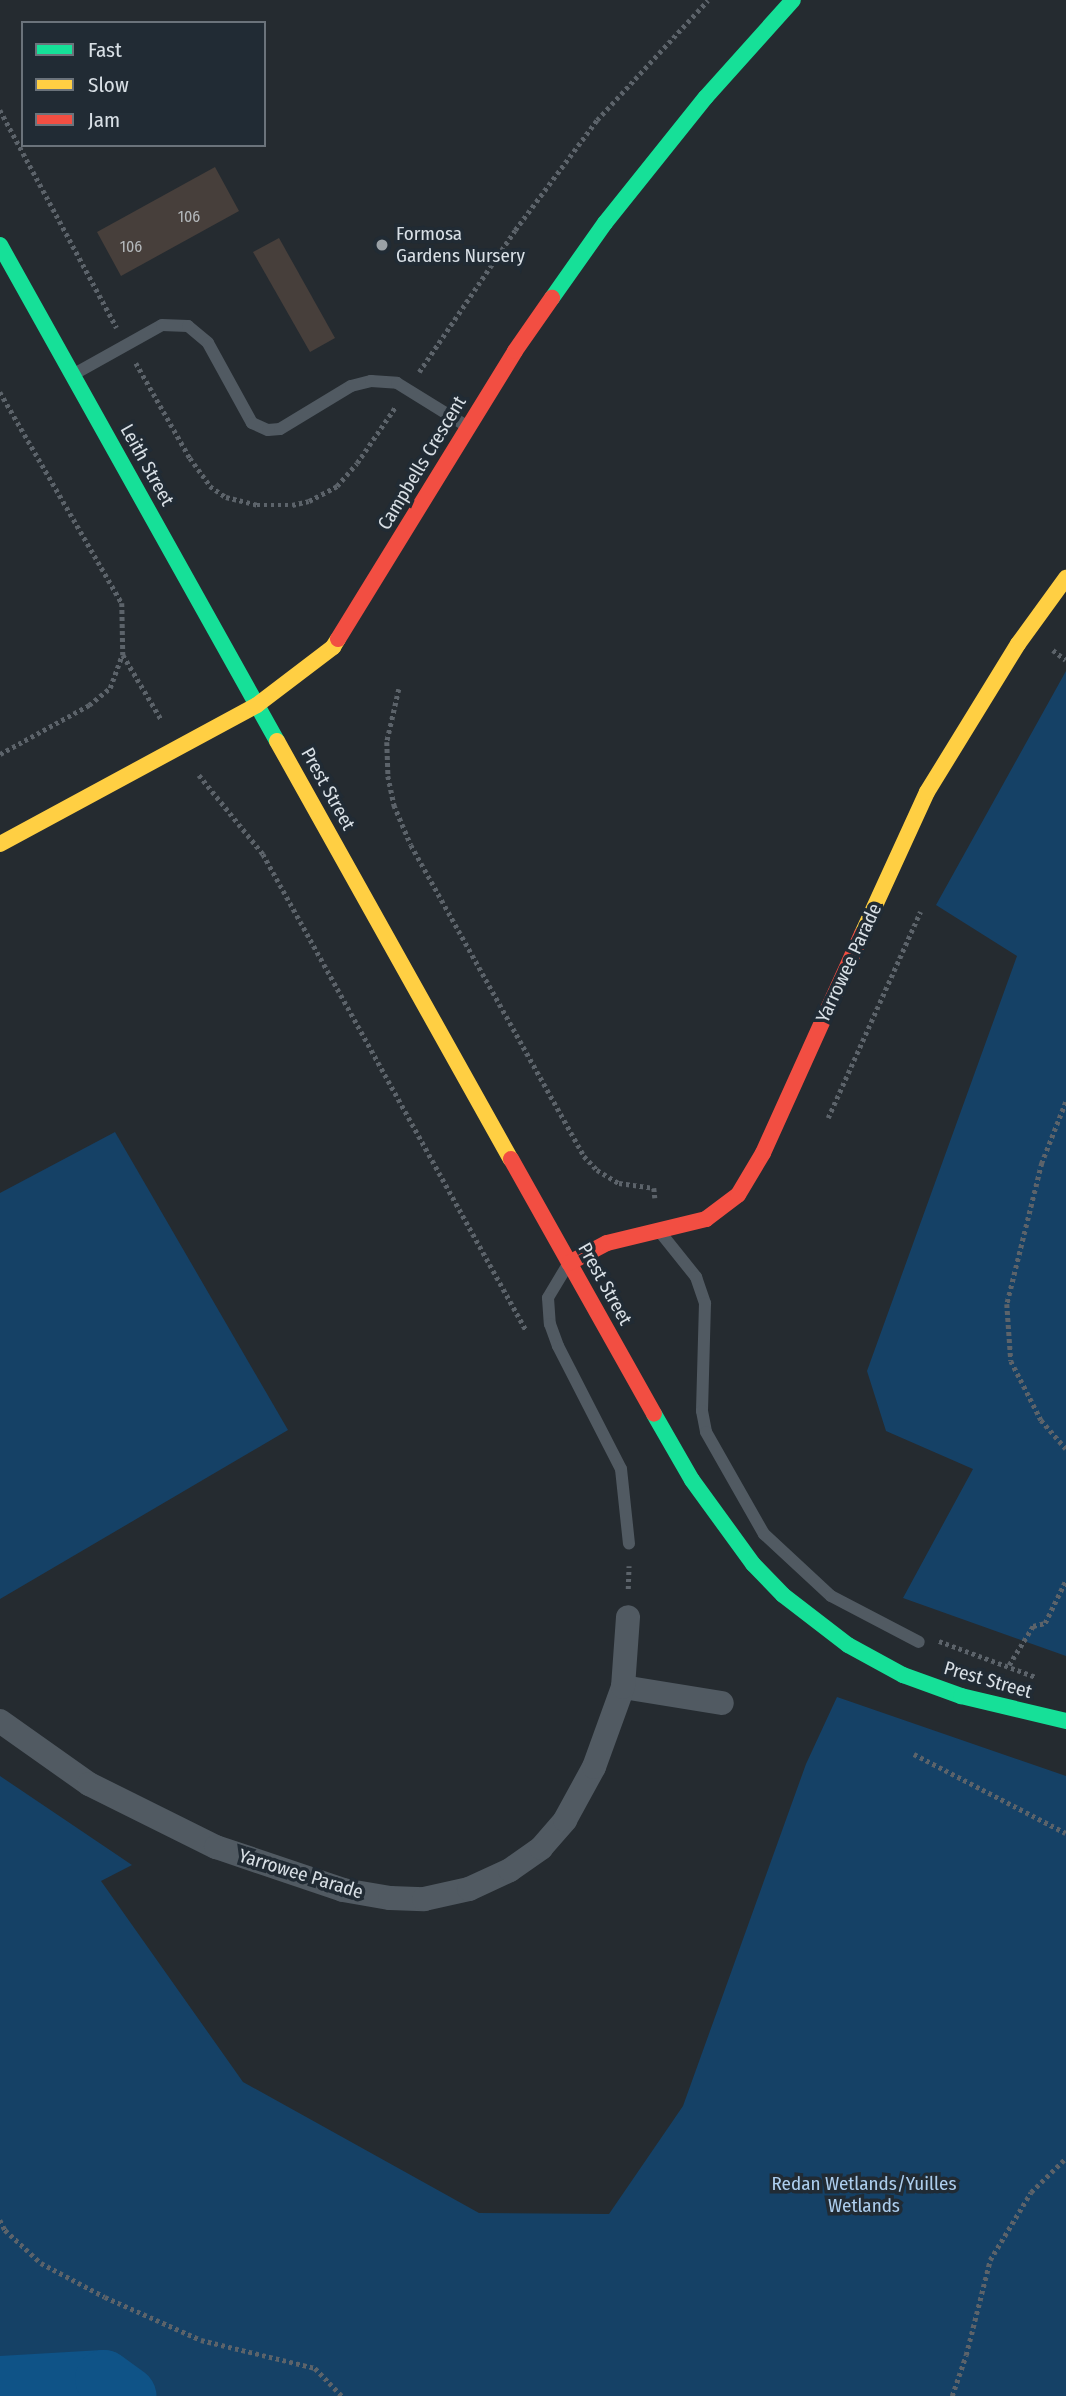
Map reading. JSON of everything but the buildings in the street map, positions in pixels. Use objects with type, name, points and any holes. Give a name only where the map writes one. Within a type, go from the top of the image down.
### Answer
[{"type":"street","name":"Campbells Crescent","points":[[0,844],[257,705],[333,647],[515,351],[605,223],[706,97],[793,0]]},
{"type":"street","name":"Leith Street","points":[[0,245],[257,705]]},
{"type":"street","name":"Yarrowee Parade","points":[[569,1263],[607,1243],[659,1232],[713,1216],[731,1203],[747,1182],[763,1153],[927,792],[1018,644],[1066,578]]},
{"type":"street","name":"Prest Street","points":[[257,705],[692,1480],[737,1544],[783,1595],[848,1645],[903,1675],[961,1696],[1045,1719],[1066,1721]]},
{"type":"street","name":"Yarrowee Parade","points":[[0,1721],[89,1784],[216,1847],[343,1889],[390,1898],[424,1899],[469,1889],[491,1880],[525,1860],[555,1834],[594,1767],[623,1687],[628,1617]]},
{"type":"street","points":[[623,1687],[722,1703]]},
{"type":"lane","points":[[73,375],[162,326],[188,326],[208,342],[252,423],[268,430],[280,429],[351,386],[371,381],[397,383],[469,427]]},
{"type":"lane","points":[[659,1232],[696,1277],[705,1303],[702,1411],[706,1432],[764,1534],[831,1596],[919,1642]]},
{"type":"lane","points":[[569,1263],[548,1298],[550,1324],[558,1346],[621,1469],[629,1544]]},
{"type":"path","points":[[0,110],[126,345],[204,479],[226,497],[257,505],[292,505],[309,501],[337,486],[357,463],[569,155],[597,120],[708,0]]},
{"type":"path","points":[[0,392],[122,603],[125,625],[123,655],[110,688],[89,705],[0,754]]},
{"type":"path","points":[[123,655],[178,748],[263,854],[527,1332]]},
{"type":"path","points":[[398,688],[387,742],[388,776],[400,823],[584,1156],[597,1170],[619,1183],[654,1188],[659,1232]]},
{"type":"path","points":[[828,1118],[920,912]]},
{"type":"path","points":[[1066,1102],[1042,1163],[1007,1304],[1011,1361],[1041,1419],[1066,1449]]},
{"type":"path","points":[[628,1617],[629,1544]]},
{"type":"path","points":[[1009,1665],[1032,1626],[1045,1623],[1066,1580]]},
{"type":"path","points":[[919,1642],[927,1634],[952,1647],[1045,1680]]},
{"type":"path","points":[[914,1754],[1066,1833]]},
{"type":"path","points":[[952,2396],[966,2355],[990,2260],[1031,2192],[1066,2158]]},
{"type":"path","points":[[0,2220],[5,2230],[41,2263],[105,2297],[201,2340],[314,2368],[342,2396]]},
{"type":"green space","points":[[1066,671],[1066,1656],[903,1598],[973,1469],[886,1431],[867,1371],[1017,956],[936,905]]},
{"type":"green space","points":[[115,1132],[288,1430],[0,1599],[0,1193]]},
{"type":"green space","name":"Redan Wetlands/Yuilles Wetlands","points":[[837,1697],[1066,1776],[1066,2396],[0,2396],[0,1776],[132,1865],[101,1881],[243,2082],[479,2213],[609,2214],[683,2106],[806,1764]]},
{"type":"waterway","points":[[0,2385],[104,2379],[127,2396]]},
{"type":"traffic: fast","points":[[552,298],[605,223],[706,97],[793,0]]},
{"type":"traffic: fast","points":[[0,245],[277,741]]},
{"type":"traffic: fast","points":[[654,1414],[692,1480],[753,1564],[783,1595],[848,1645],[903,1675],[961,1696],[1066,1721]]},
{"type":"traffic: slow","points":[[862,934],[927,792],[1018,644],[1066,578]]},
{"type":"traffic: slow","points":[[0,844],[257,705],[333,647],[338,639]]},
{"type":"traffic: slow","points":[[277,741],[511,1159]]},
{"type":"traffic: jam","points":[[338,639],[515,351],[552,298]]},
{"type":"traffic: jam","points":[[569,1263],[607,1243],[706,1219],[738,1195],[763,1153],[862,934]]},
{"type":"traffic: jam","points":[[511,1159],[654,1414]]},
{"type":"place","name":"Formosa Gardens Nursery","points":[[382,245]]}]
